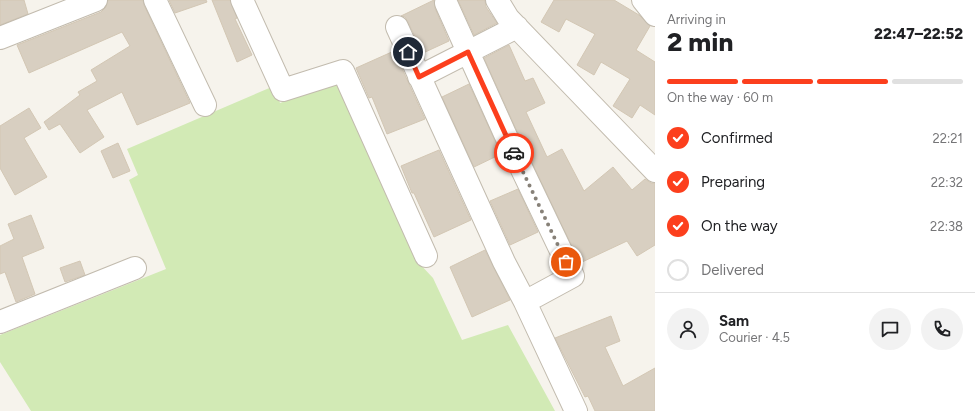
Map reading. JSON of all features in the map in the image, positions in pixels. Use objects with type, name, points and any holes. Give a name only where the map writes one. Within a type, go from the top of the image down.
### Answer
[{"type":"street","points":[[0,38],[96,0]]},
{"type":"street","points":[[155,0],[205,105]]},
{"type":"street","points":[[242,0],[283,90],[343,71],[426,256]]},
{"type":"street","points":[[497,0],[508,18],[655,171]]},
{"type":"street","points":[[643,0],[655,16]]},
{"type":"street","points":[[446,3],[505,134],[573,276],[525,302]]},
{"type":"street","points":[[397,27],[504,262],[525,302],[576,411]]},
{"type":"street","points":[[419,77],[517,27]]},
{"type":"street","points":[[0,322],[135,268]]},
{"type":"green space","points":[[341,81],[418,262],[433,278],[462,340],[508,325],[555,411],[31,411],[0,362],[0,335],[166,269],[129,180],[138,175],[127,149],[274,86],[280,103]]},
{"type":"building","points":[[0,0],[24,0],[28,14],[0,25]]},
{"type":"building","points":[[108,0],[143,0],[190,103],[137,125],[122,92],[87,110],[104,137],[80,153],[60,124],[49,130],[44,122],[80,95],[78,92],[97,81],[91,70],[130,46],[122,32],[29,73],[17,45],[101,12],[106,7]]},
{"type":"building","points":[[169,0],[206,0],[207,2],[175,13]]},
{"type":"building","points":[[212,0],[230,0],[237,18],[235,19],[252,55],[237,62]]},
{"type":"building","points":[[434,0],[435,8],[449,41],[423,53],[408,22],[405,17],[401,16]]},
{"type":"building","points":[[458,0],[485,0],[486,7],[497,23],[474,35]]},
{"type":"building","points":[[554,0],[614,0],[639,15],[650,26],[636,50],[655,62],[655,115],[640,105],[632,118],[613,106],[630,79],[601,62],[594,75],[577,65],[595,34],[566,19],[559,32],[541,22]]},
{"type":"building","points":[[509,45],[525,81],[533,78],[545,103],[526,112],[547,157],[562,149],[584,191],[613,167],[632,190],[645,179],[651,183],[655,183],[655,245],[637,256],[627,241],[580,263],[484,58]]},
{"type":"building","points":[[394,51],[425,119],[387,134],[372,97],[369,98],[356,68]]},
{"type":"building","points":[[469,84],[501,154],[474,167],[442,97]]},
{"type":"building","points":[[29,108],[41,128],[24,138],[47,177],[15,195],[0,168],[0,126]]},
{"type":"building","points":[[118,143],[130,171],[113,178],[101,151]]},
{"type":"building","points":[[439,150],[471,220],[434,237],[414,193],[412,193],[401,166]]},
{"type":"building","points":[[518,189],[538,232],[510,245],[490,201]]},
{"type":"building","points":[[31,215],[44,248],[22,257],[35,294],[16,302],[5,272],[0,274],[0,246],[14,239],[8,224]]},
{"type":"building","points":[[485,250],[510,300],[472,317],[450,267]]},
{"type":"building","points":[[80,261],[85,275],[65,282],[60,268]]},
{"type":"building","points":[[611,316],[620,341],[605,347],[623,386],[655,368],[655,411],[595,411],[588,396],[585,397],[555,338]]},
{"type":"way so far","points":[[514,153],[566,262]]},
{"type":"route","points":[[408,52],[419,77],[468,52],[514,153]]}]
